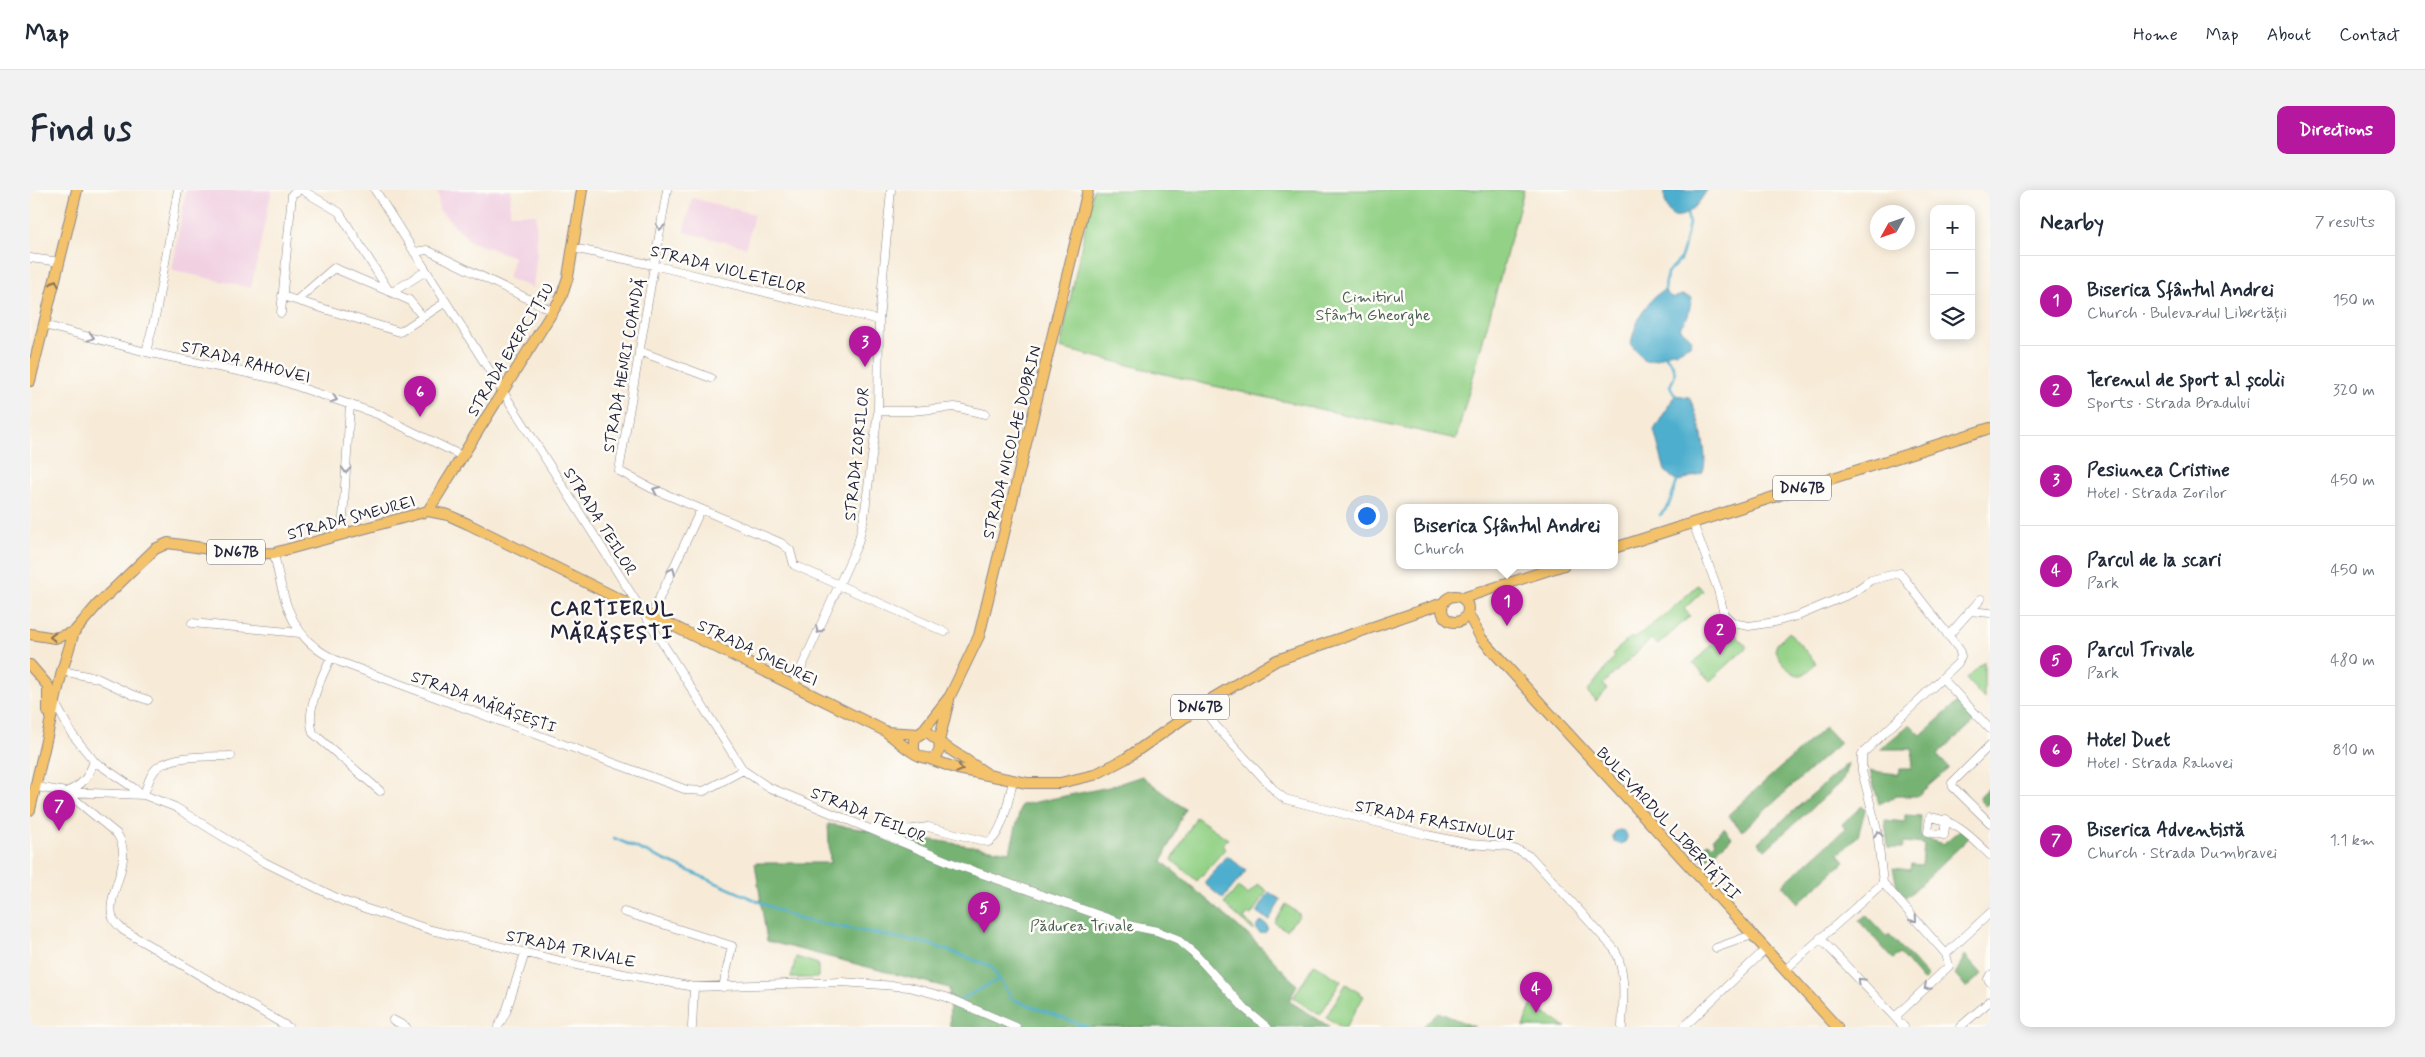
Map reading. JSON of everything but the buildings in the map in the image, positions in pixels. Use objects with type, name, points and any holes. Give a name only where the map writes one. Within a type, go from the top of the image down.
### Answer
[{"type":"main road","points":[[30,381],[76,190]]},
{"type":"main road","name":"STRADA EXERCIȚIU","points":[[428,511],[553,311],[568,277],[582,190]]},
{"type":"main road","name":"STRADA NICOLAE DOBRIN","points":[[939,742],[950,696],[979,636],[1088,190]]},
{"type":"main road","name":"DN67B","points":[[1618,547],[1990,428]]},
{"type":"main road","name":"STRADA SMEUREI","points":[[30,810],[33,787],[40,770],[62,670],[74,632],[130,572],[161,545],[176,544],[244,554],[274,553],[428,511],[454,518],[641,610],[885,732],[914,752]]},
{"type":"main road","points":[[1409,614],[1444,616],[1450,621],[1458,622],[1466,606],[1494,587],[1551,569]]},
{"type":"main road","points":[[1409,614],[1443,603],[1454,596],[1466,606]]},
{"type":"main road","points":[[1443,603],[1444,616]]},
{"type":"main road","name":"BULEVARDUL LIBERTĂȚII","points":[[1466,606],[1481,638]]},
{"type":"main road","name":"DN67B","points":[[991,777],[1013,781],[1060,783],[1094,775],[1125,759],[1245,677],[1277,660],[1409,614]]},
{"type":"main road","name":"BULEVARDUL LIBERTĂȚII","points":[[1458,622],[1481,638],[1837,1027]]},
{"type":"main road","points":[[30,634],[55,638],[74,632]]},
{"type":"main road","points":[[30,665],[43,678],[49,693],[46,740]]},
{"type":"main road","name":"STRADA NICOLAE DOBRIN","points":[[920,734],[950,696]]},
{"type":"main road","name":"STRADA SMEUREI","points":[[885,732],[920,734]]},
{"type":"main road","points":[[930,733],[939,742],[991,777],[958,769],[930,759],[921,759],[914,752],[913,744],[920,734],[930,733]]},
{"type":"main road","points":[[930,759],[939,751],[939,742]]},
{"type":"street","points":[[146,352],[156,314],[178,190]]},
{"type":"street","points":[[281,313],[292,194],[301,190],[339,212],[389,291]]},
{"type":"street","name":"STRADA TEILOR","points":[[375,190],[743,770],[768,787],[929,853],[1127,925],[1157,931],[1177,939],[1194,953],[1245,1009],[1267,1027]]},
{"type":"street","name":"STRADA HENRI COANDĂ","points":[[667,190],[619,471],[650,488],[781,544],[790,550],[794,565],[839,585]]},
{"type":"street","name":"STRADA ZORILOR","points":[[793,686],[862,530],[878,411],[878,320],[891,190]]},
{"type":"street","name":"STRADA VIOLETELOR","points":[[573,248],[653,265],[878,320]]},
{"type":"street","points":[[414,252],[427,250],[553,311]]},
{"type":"street","points":[[30,258],[60,262]]},
{"type":"street","points":[[297,300],[334,268],[409,300],[423,317]]},
{"type":"street","points":[[389,291],[394,291],[426,271]]},
{"type":"street","points":[[282,296],[395,331],[404,330],[446,302]]},
{"type":"street","name":"STRADA RAHOVEI","points":[[44,325],[146,352],[276,379],[350,404],[394,422],[462,456]]},
{"type":"street","points":[[639,351],[711,378]]},
{"type":"street","points":[[342,535],[350,404]]},
{"type":"street","points":[[878,411],[912,411],[955,407],[985,414]]},
{"type":"street","points":[[652,616],[701,509]]},
{"type":"street","points":[[1693,523],[1718,590],[1724,614],[1732,622],[1749,626],[1775,622],[1800,615],[1852,593],[1871,580],[1900,574],[1959,649],[1961,656],[1958,662],[1862,754],[1862,771],[1878,830],[1883,883],[1946,954],[1949,966],[1895,1017]]},
{"type":"street","name":"STRADA MĂRĂȘEȘTI","points":[[274,553],[284,602],[300,633],[316,649],[331,657],[687,790],[704,791],[743,770]]},
{"type":"street","points":[[839,585],[946,632]]},
{"type":"street","points":[[1948,636],[1981,599]]},
{"type":"street","points":[[1970,611],[1990,613]]},
{"type":"street","points":[[192,623],[300,633]]},
{"type":"street","points":[[331,657],[319,684],[310,725],[313,733],[380,791]]},
{"type":"street","points":[[62,670],[97,678],[148,700]]},
{"type":"street","points":[[1942,678],[1990,729]]},
{"type":"street","name":"STRADA TRIVALE","points":[[56,703],[72,734],[94,761],[144,795],[175,808],[264,862],[343,901],[431,930],[581,966],[694,986],[723,987],[780,983],[842,982],[909,987],[946,997],[1016,1027]]},
{"type":"street","name":"STRADA FRASINULUI","points":[[1201,706],[1216,726],[1276,792],[1285,798],[1427,835],[1470,844],[1508,847],[1531,857],[1615,950],[1622,964],[1624,975],[1622,1027]]},
{"type":"street","points":[[1990,745],[1952,783],[1953,787],[1990,823]]},
{"type":"street","points":[[144,795],[157,768],[165,764],[196,758],[230,756]]},
{"type":"street","points":[[94,761],[89,776],[81,786],[66,792],[117,834],[122,841],[122,861],[112,909],[116,923],[123,930],[288,1027]]},
{"type":"street","points":[[861,826],[899,832],[928,828],[988,842],[994,840],[1000,829],[1013,781]]},
{"type":"street","name":"STRADA TRIVALE","points":[[33,787],[66,792],[144,795]]},
{"type":"street","points":[[1946,820],[1963,829],[1990,855]]},
{"type":"street","points":[[1785,970],[1883,883]]},
{"type":"street","points":[[624,912],[732,946],[723,987]]},
{"type":"street","points":[[1946,954],[1990,913]]},
{"type":"street","points":[[1716,948],[1752,935]]},
{"type":"street","points":[[1820,938],[1904,1027]]},
{"type":"street","points":[[1684,1027],[1766,949]]},
{"type":"street","points":[[498,1027],[506,1012],[525,953]]},
{"type":"street","points":[[1990,975],[1988,978],[1990,982]]},
{"type":"street","points":[[692,1027],[694,986]]},
{"type":"street","points":[[1960,1027],[1990,1001]]},
{"type":"street","points":[[393,1020],[406,1027]]},
{"type":"shaded area","points":[[186,190],[272,190],[251,288],[172,270]]},
{"type":"shaded area","points":[[438,190],[511,190],[510,214],[536,214],[537,252],[533,288],[508,278],[514,257],[470,241],[439,210]]},
{"type":"shaded area","points":[[692,198],[754,214],[746,247],[684,232]]},
{"type":"green space","name":"Cimitirul Sfântu Gheorghe","points":[[1093,190],[1524,190],[1456,439],[1205,384],[1060,348]]},
{"type":"green space","points":[[1698,585],[1703,591],[1684,609],[1690,616],[1658,645],[1651,639],[1603,684],[1607,690],[1596,701],[1587,692],[1614,658],[1612,654],[1631,637],[1633,639],[1667,613]]},
{"type":"green space","points":[[1730,628],[1747,647],[1710,681],[1693,663]]},
{"type":"green space","points":[[1789,632],[1816,663],[1804,674],[1795,674],[1787,668],[1775,650],[1777,644]]},
{"type":"green space","points":[[1984,661],[1984,699],[1966,679]]},
{"type":"green space","points":[[1960,700],[1977,719],[1937,755],[1949,768],[1917,796],[1896,796],[1879,804],[1870,771],[1899,774],[1900,769],[1911,769],[1913,749],[1880,749],[1910,724],[1921,735]]},
{"type":"green space","points":[[1825,727],[1840,743],[1742,831],[1728,815]]},
{"type":"green space","points":[[1848,763],[1843,780],[1765,850],[1758,842]]},
{"type":"green space","name":"Pădurea Trivale","points":[[1142,776],[1185,809],[1162,861],[1255,941],[1297,985],[1289,1001],[1330,1027],[950,1027],[949,988],[767,941],[755,863],[830,863],[828,824],[1010,852],[1021,805],[1109,787]]},
{"type":"green space","points":[[1990,787],[1990,802],[1985,806],[1978,798]]},
{"type":"green space","points":[[1862,806],[1865,810],[1858,836],[1839,854],[1845,861],[1798,903],[1782,885],[1845,829],[1842,824]]},
{"type":"green space","points":[[1905,815],[1921,816],[1920,837],[1943,844],[1961,829],[1969,838],[1906,898],[1897,886],[1893,868],[1910,870],[1911,864],[1922,865],[1924,844],[1903,842],[1903,848],[1888,848],[1885,820],[1905,822]]},
{"type":"green space","points":[[1196,817],[1228,839],[1222,845],[1225,849],[1197,881],[1172,860]]},
{"type":"green space","points":[[1724,828],[1732,838],[1704,861],[1697,852],[1709,842],[1712,846],[1716,842],[1713,838]]},
{"type":"green space","points":[[1258,884],[1267,891],[1251,915],[1248,914],[1244,919],[1253,927],[1254,931],[1224,904],[1238,887],[1248,895]]},
{"type":"green space","points":[[1286,904],[1300,915],[1286,930],[1275,923]]},
{"type":"green space","points":[[1866,915],[1887,937],[1889,934],[1928,977],[1923,981],[1900,954],[1893,959],[1859,921]]},
{"type":"green space","points":[[1965,955],[1982,974],[1966,988],[1955,975]]},
{"type":"green space","points":[[796,957],[818,964],[818,978],[791,978]]},
{"type":"green space","points":[[1314,964],[1341,981],[1320,1015],[1293,998]]},
{"type":"green space","points":[[1346,984],[1364,996],[1346,1027],[1341,1027],[1326,1017]]},
{"type":"green space","points":[[1532,1006],[1566,1027],[1523,1027]]},
{"type":"green space","points":[[1438,1012],[1475,1027],[1422,1027]]},
{"type":"water","points":[[1666,190],[1707,190],[1701,200],[1688,213],[1672,216],[1665,200]]},
{"type":"water","points":[[1665,290],[1673,298],[1682,295],[1692,298],[1688,316],[1680,327],[1692,340],[1690,345],[1677,352],[1673,351],[1657,359],[1645,361],[1631,345],[1633,337],[1642,313],[1652,299]]},
{"type":"water","points":[[1675,395],[1689,397],[1702,435],[1705,457],[1702,473],[1677,482],[1665,471],[1654,430]]},
{"type":"water","points":[[1617,830],[1623,830],[1627,837],[1623,844],[1617,844],[1613,840],[1613,834]]},
{"type":"water","points":[[1227,855],[1246,871],[1223,899],[1204,883]]},
{"type":"water","points":[[1269,892],[1281,900],[1269,920],[1257,913]]},
{"type":"water","points":[[1262,922],[1268,928],[1262,934],[1256,928]]},
{"type":"waterway","points":[[1665,290],[1667,273],[1680,260],[1684,248],[1689,223],[1687,214]]},
{"type":"waterway","points":[[1665,356],[1671,363],[1675,373],[1670,386],[1675,395]]},
{"type":"waterway","points":[[1660,515],[1668,507],[1677,482]]},
{"type":"waterway","points":[[614,838],[798,919],[930,944],[991,966],[1012,999],[1087,1027]]},
{"type":"waterway","points":[[958,1001],[997,980]]},
{"type":"place","name":"Pesiunea Cristine","points":[[865,367]]},
{"type":"place","name":"Hotel Duet","points":[[420,417]]},
{"type":"place","name":"Biserica Sfântul Andrei","points":[[1507,626]]},
{"type":"place","name":"Terenul de sport al școlii","points":[[1720,655]]},
{"type":"place","name":"Biserica Adventistă","points":[[59,831]]},
{"type":"place","name":"Parcul Trivale","points":[[984,933]]},
{"type":"place","name":"Parcul de la scari","points":[[1536,1013]]},
{"type":"district","name":"CARTIERUL MĂRĂȘEȘTI","points":[[612,620]]}]
